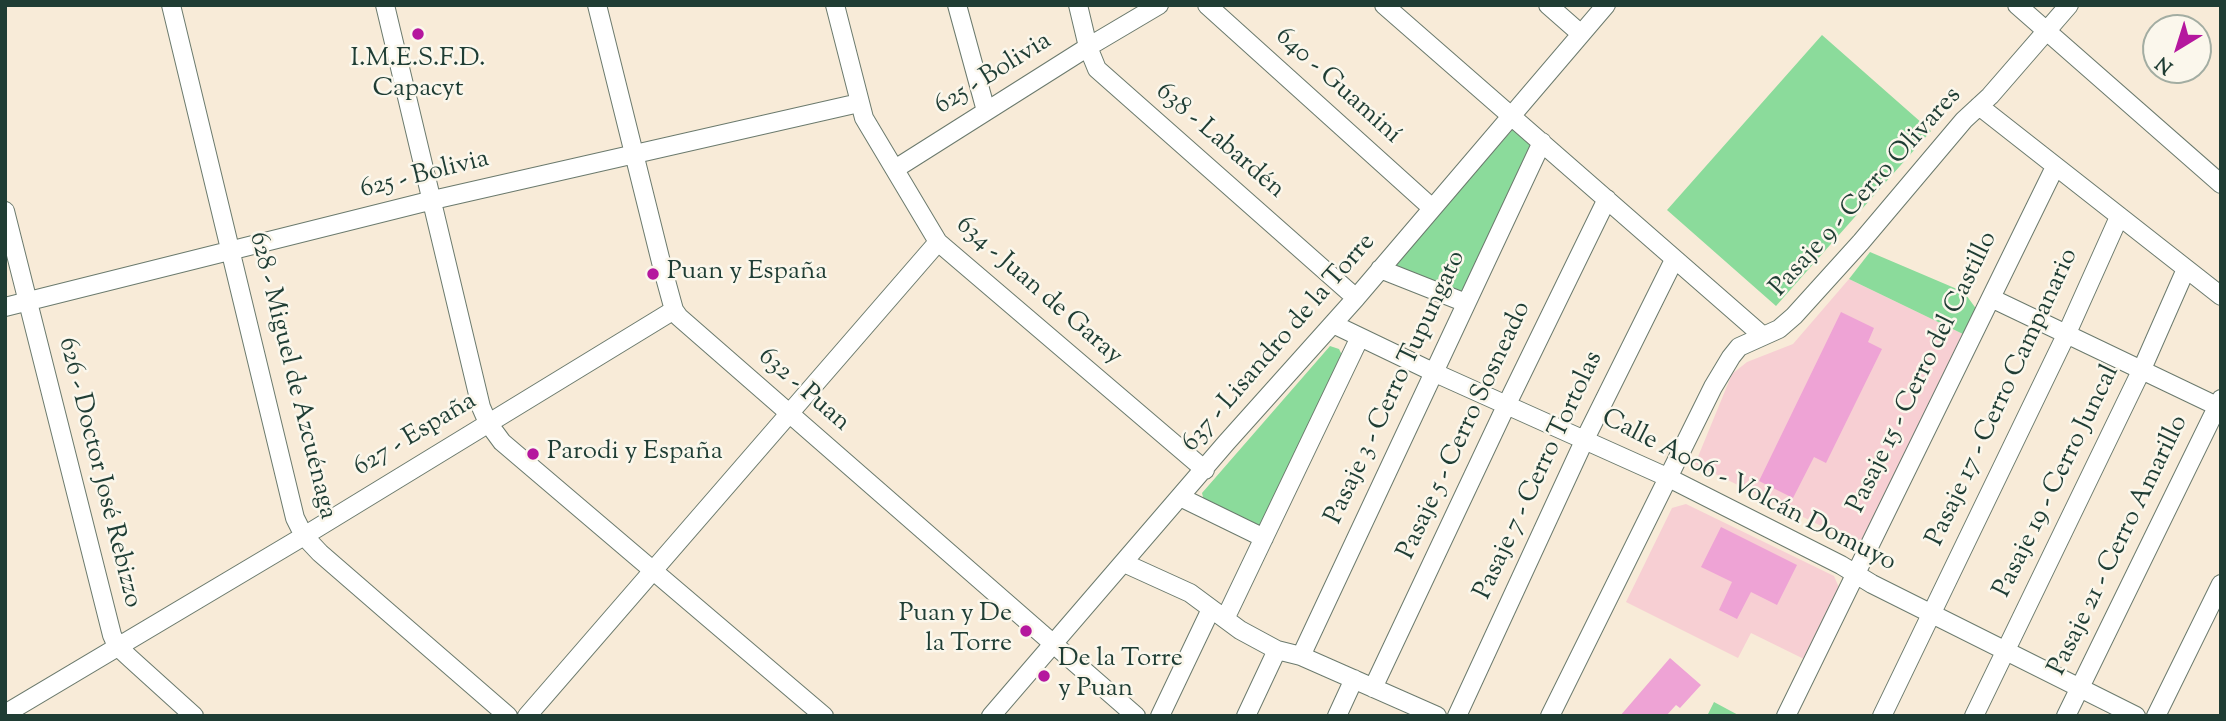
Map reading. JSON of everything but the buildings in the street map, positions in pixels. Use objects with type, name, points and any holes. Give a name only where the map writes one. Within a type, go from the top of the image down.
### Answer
[{"type":"street","name":"628 - Miguel de Azcuénaga","points":[[171,5],[295,518],[304,536],[320,553],[508,716]]},
{"type":"street","points":[[384,5],[481,407],[488,423],[502,442],[824,716]]},
{"type":"street","points":[[597,5],[674,310]]},
{"type":"street","name":"634 - Juan de Garay","points":[[835,5],[864,118],[938,242],[1205,470]]},
{"type":"street","points":[[957,5],[986,111]]},
{"type":"street","name":"638 - Labardén","points":[[1078,5],[1088,47],[1097,69],[1356,298]]},
{"type":"street","name":"625 - Bolivia","points":[[895,169],[1159,5]]},
{"type":"street","name":"640 - Guaminí","points":[[1207,5],[1432,208]]},
{"type":"street","points":[[1384,5],[1763,336]]},
{"type":"street","points":[[1548,5],[1581,34]]},
{"type":"street","name":"637 - Lisandro de la Torre","points":[[991,716],[1356,298],[1606,5]]},
{"type":"street","points":[[2017,5],[2221,184]]},
{"type":"street","name":"Pasaje 9 - Cerro Olivares","points":[[1550,716],[1713,387],[1731,357],[1739,347],[1779,329],[1794,316],[1861,242],[1964,120],[2069,5]]},
{"type":"street","name":"625 - Bolivia","points":[[5,307],[433,200],[859,103]]},
{"type":"street","points":[[1979,106],[2221,296]]},
{"type":"street","name":"Pasaje 3 - Cerro Tupungato","points":[[1301,656],[1542,142]]},
{"type":"street","name":"Pasaje 15 - Cerro del Castillo","points":[[1786,716],[2055,167]]},
{"type":"street","name":"Pasaje 5 - Cerro Sosneado","points":[[1373,688],[1607,199]]},
{"type":"street","name":"626 - Doctor José Rebizzo","points":[[5,211],[117,646],[194,716]]},
{"type":"street","name":"Pasaje 17 - Cerro Campanario","points":[[1882,716],[2067,333],[2119,216]]},
{"type":"street","points":[[527,716],[938,242]]},
{"type":"street","name":"Pasaje 7 - Cerro Tortolas","points":[[1457,716],[1585,439],[1674,260]]},
{"type":"street","points":[[1380,269],[1466,303]]},
{"type":"street","name":"Pasaje 19 - Cerro Juncal","points":[[1974,716],[2142,369],[2186,269]]},
{"type":"street","points":[[1990,298],[2220,404]]},
{"type":"street","name":"632 - Puan","points":[[674,310],[790,415],[1136,716]]},
{"type":"street","name":"627 - España","points":[[5,714],[304,536],[674,310]]},
{"type":"street","name":"Calle A006 - Volcán Domuyo","points":[[1333,324],[1506,406],[1668,478],[2136,716]]},
{"type":"street","points":[[1160,716],[1264,538],[1360,337]]},
{"type":"street","name":"Pasaje 21 - Cerro Amarillo","points":[[2066,716],[2220,404]]},
{"type":"street","points":[[1180,497],[1264,538]]},
{"type":"street","points":[[1124,563],[1190,593],[1218,615],[1277,650],[1301,656],[1433,715]]},
{"type":"street","points":[[2156,716],[2221,584]]},
{"type":"street","points":[[1246,716],[1277,650]]},
{"type":"street","points":[[1337,716],[1354,679]]},
{"type":"shaded area","points":[[1849,279],[1965,335],[1862,546],[1695,464],[1732,374],[1747,362],[1793,344]]},
{"type":"shaded area","points":[[1686,504],[1834,576],[1840,590],[1806,660],[1751,633],[1738,658],[1626,602],[1672,508]]},
{"type":"green space","points":[[1822,35],[1931,131],[1776,306],[1667,210]]},
{"type":"green space","points":[[1514,128],[1535,147],[1461,297],[1391,269]]},
{"type":"green space","points":[[1870,252],[1964,292],[1977,310],[1965,335],[1849,279]]},
{"type":"green space","points":[[1330,346],[1339,349],[1342,355],[1262,529],[1204,501],[1202,493]]},
{"type":"green space","points":[[1714,702],[1740,716],[1707,716]]},
{"type":"place","name":"I.M.E.S.F.D. Capacyt","points":[[418,34]]},
{"type":"place","name":"Puan y España","points":[[653,274]]},
{"type":"place","name":"Parodi y España","points":[[533,454]]},
{"type":"place","name":"Puan y De la Torre","points":[[1026,631]]},
{"type":"place","name":"De la Torre y Puan","points":[[1044,676]]}]
